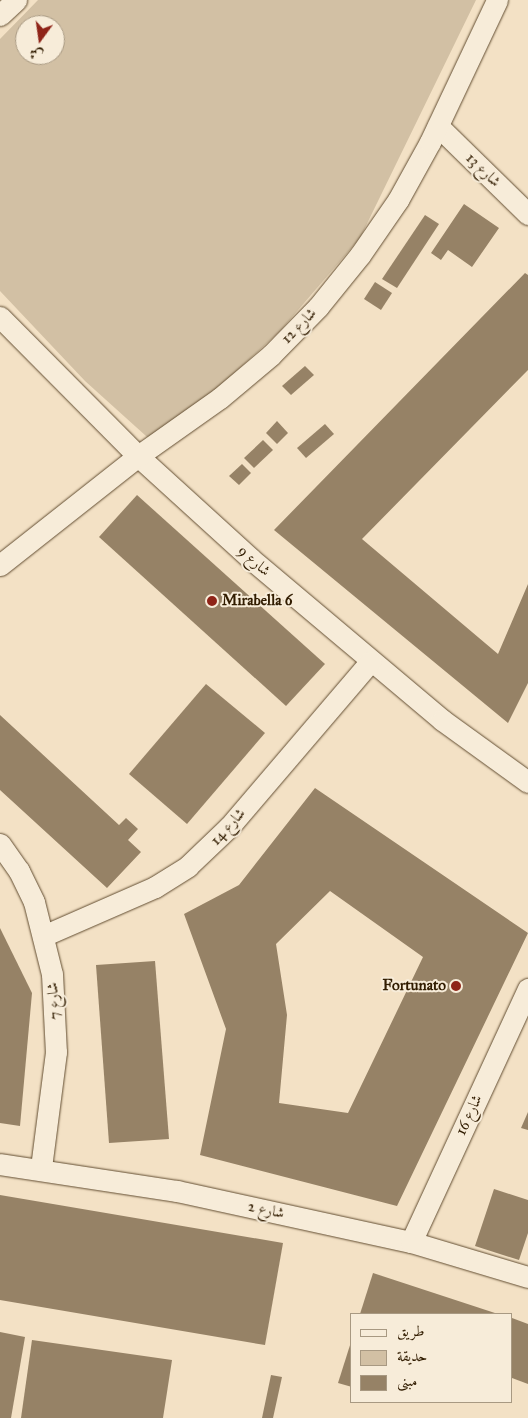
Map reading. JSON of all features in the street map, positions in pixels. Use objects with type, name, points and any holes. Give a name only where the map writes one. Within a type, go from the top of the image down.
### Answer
[{"type":"street","points":[[0,15],[16,0]]},
{"type":"street","name":"شارع 12","points":[[0,564],[138,456],[220,398],[271,355],[318,307],[360,255],[398,200],[438,126],[497,0]]},
{"type":"street","name":"شارع 13","points":[[438,126],[528,214]]},
{"type":"street","name":"شارع 9","points":[[0,317],[138,456],[251,560],[370,662],[442,720],[528,782]]},
{"type":"street","name":"شارع 14","points":[[43,936],[155,887],[188,866],[229,827],[370,662]]},
{"type":"street","name":"شارع 7","points":[[0,844],[19,871],[34,902],[53,984],[56,1052],[41,1168]]},
{"type":"street","name":"شارع 16","points":[[411,1242],[528,989]]},
{"type":"street","name":"شارع 2","points":[[0,1164],[41,1168],[177,1191],[411,1242],[528,1277]]},
{"type":"green space","points":[[38,0],[476,0],[360,238],[280,331],[156,445],[85,381],[0,291],[0,39],[15,24],[15,65],[65,65],[65,15],[23,15]]},
{"type":"building","points":[[464,204],[499,228],[472,267],[448,250],[441,260],[431,253]]},
{"type":"building","points":[[425,215],[439,224],[397,288],[382,279]]},
{"type":"building","points":[[525,273],[528,275],[528,370],[362,539],[498,654],[528,584],[528,683],[508,723],[274,530]]},
{"type":"building","points":[[375,282],[392,293],[381,310],[364,299]]},
{"type":"building","points":[[305,366],[314,375],[291,395],[282,386]]},
{"type":"building","points":[[277,421],[288,433],[277,444],[266,433]]},
{"type":"building","points":[[325,424],[334,434],[306,458],[297,448]]},
{"type":"building","points":[[263,440],[273,450],[254,468],[244,458]]},
{"type":"building","points":[[242,464],[251,473],[239,485],[229,476]]},
{"type":"building","name":"Mirabella 6","points":[[137,495],[325,664],[286,706],[99,537]]},
{"type":"building","points":[[206,684],[265,733],[187,824],[129,774]]},
{"type":"building","points":[[0,715],[119,825],[126,818],[138,829],[128,840],[141,852],[107,888],[0,790]]},
{"type":"building","name":"Fortunato","points":[[315,788],[528,933],[397,1206],[200,1155],[226,1029],[184,914],[239,885]],"holes":[[[330,891],[423,957],[348,1113],[279,1103],[287,1015],[276,944]]]},
{"type":"building","points":[[0,928],[32,993],[20,1126],[0,1123]]},
{"type":"building","points":[[155,961],[169,1139],[109,1143],[96,965]]},
{"type":"building","points":[[528,1112],[528,1130],[521,1128]]},
{"type":"building","points":[[494,1189],[528,1200],[528,1233],[519,1260],[475,1246]]},
{"type":"building","points":[[0,1195],[283,1243],[265,1345],[0,1300]]},
{"type":"building","points":[[373,1273],[495,1313],[360,1313]]},
{"type":"building","points":[[513,1318],[528,1324],[528,1384],[513,1378]]},
{"type":"building","points":[[0,1332],[25,1337],[11,1418],[0,1418]]},
{"type":"building","points":[[32,1340],[172,1360],[163,1418],[21,1418]]},
{"type":"building","points":[[350,1345],[350,1386],[338,1383]]},
{"type":"building","points":[[271,1375],[282,1377],[273,1418],[262,1418]]},
{"type":"place","name":"Mirabella 6","points":[[212,601]]},
{"type":"place","name":"Fortunato","points":[[456,986]]}]
